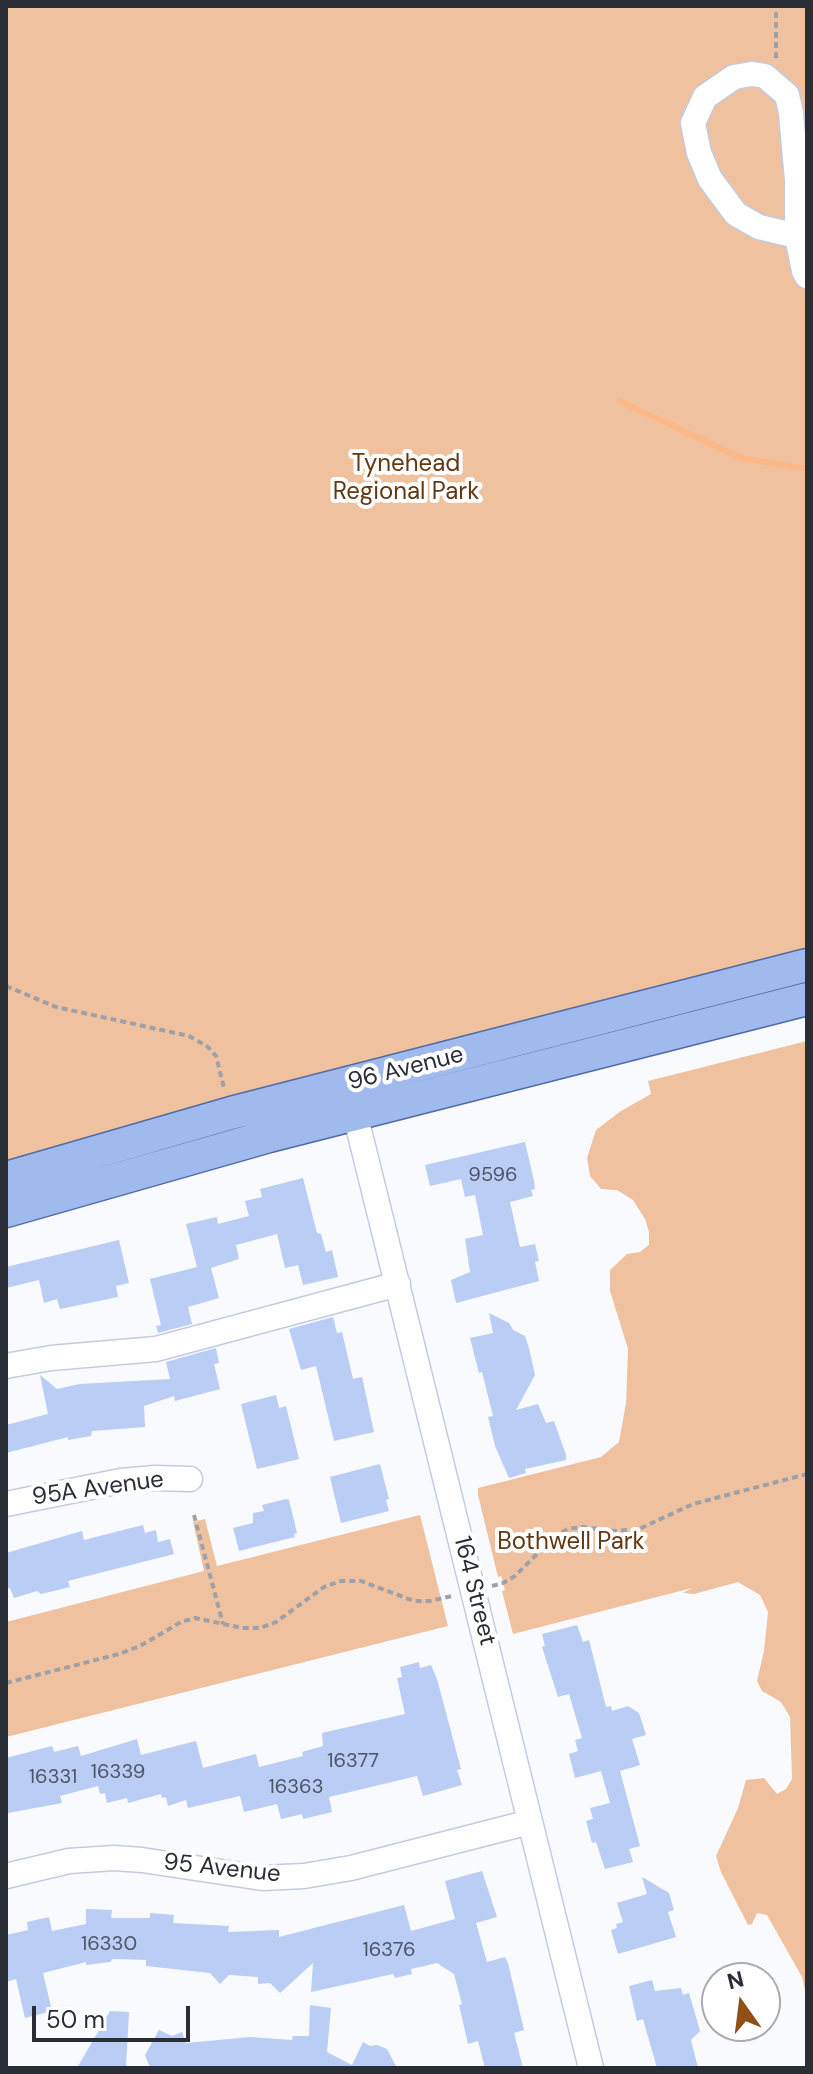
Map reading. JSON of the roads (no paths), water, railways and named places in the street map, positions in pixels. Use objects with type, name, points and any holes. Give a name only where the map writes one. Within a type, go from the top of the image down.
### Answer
[{"type":"main road","name":"96 Avenue","points":[[6,1178],[231,1113],[807,965]]},
{"type":"main road","name":"96 Avenue","points":[[6,1211],[183,1159],[807,999]]},
{"type":"main road","points":[[355,1114],[394,1072]]},
{"type":"street","points":[[797,236],[759,227],[736,214],[710,179],[699,153],[693,123],[705,97],[734,77],[752,74],[768,78],[787,95],[797,180],[797,236],[807,276]]},
{"type":"street","name":"164 Street","points":[[355,1114],[591,2068]]},
{"type":"street","points":[[6,1366],[51,1358],[156,1349],[398,1284]]},
{"type":"street","name":"95A Avenue","points":[[6,1504],[121,1481],[190,1479]]},
{"type":"street","name":"95 Avenue","points":[[6,1876],[69,1861],[114,1858],[262,1878],[304,1876],[530,1822]]},
{"type":"waterway","points":[[620,401],[741,458],[807,469]]},
{"type":"park label","name":"Tynehead Regional Park","points":[[406,479]]},
{"type":"park label","name":"Bothwell Park","points":[[571,1543]]}]
